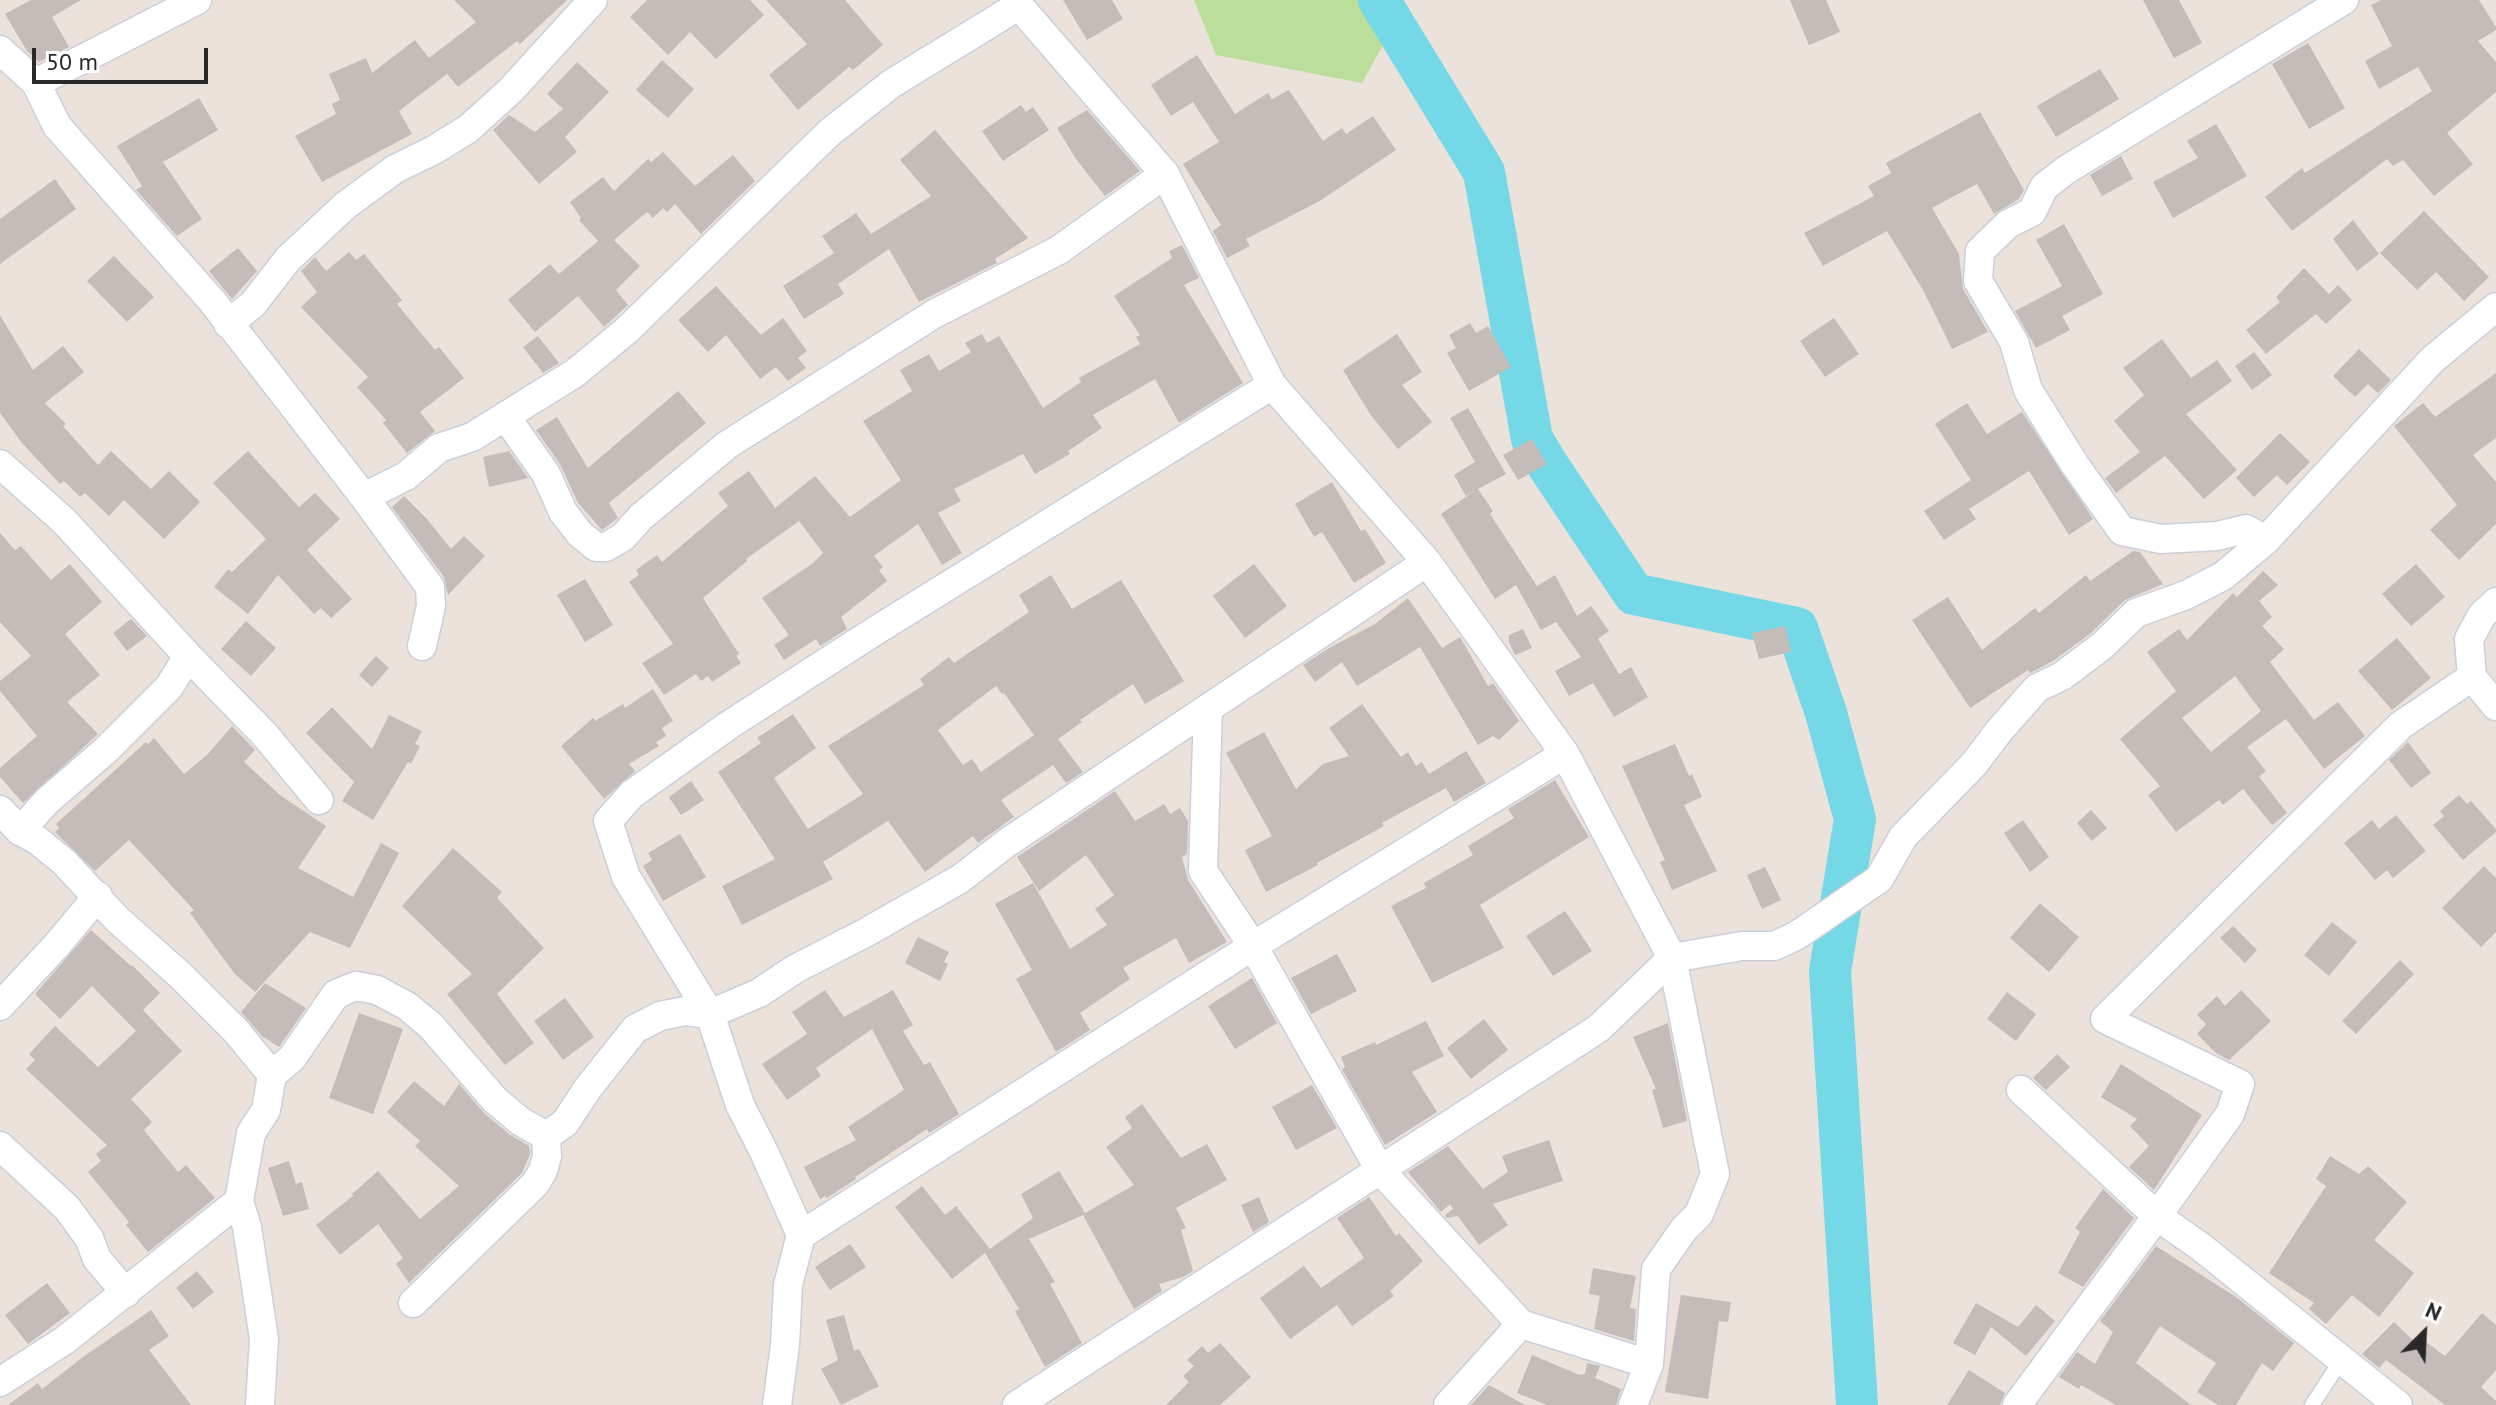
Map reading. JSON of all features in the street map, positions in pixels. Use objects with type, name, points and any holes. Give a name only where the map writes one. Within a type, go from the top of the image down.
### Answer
[{"type":"street","points":[[36,83],[197,0]]},
{"type":"street","points":[[228,324],[253,304],[288,259],[346,205],[395,169],[468,129],[511,90],[593,0]]},
{"type":"street","points":[[2266,540],[2246,529],[2217,536],[2161,539],[2122,531],[2075,465],[2028,390],[2014,342],[1978,281],[1980,251],[2008,224],[2032,212],[2044,187],[2066,170],[2344,0]]},
{"type":"street","points":[[364,497],[406,476],[439,448],[472,437],[575,373],[627,330],[829,133],[891,84],[1016,3],[1165,174],[1272,385],[1427,562],[1565,754],[1672,958],[1715,1174],[1699,1214],[1684,1229],[1656,1269],[1649,1364],[1633,1405]]},
{"type":"street","points":[[0,50],[36,83],[57,126],[152,231],[228,324],[364,497],[430,587],[431,606],[422,646]]},
{"type":"street","points":[[506,417],[546,474],[563,512],[580,534],[596,547],[606,547],[623,537],[641,517],[727,445],[934,314],[1059,250],[1165,174]]},
{"type":"street","points":[[1017,1405],[1599,1028],[1672,958],[1742,946],[1774,946],[1796,936],[1879,879],[1903,837],[1974,764],[2037,688],[2072,669],[2102,646],[2136,613],[2186,595],[2223,576],[2266,540],[2432,360],[2496,307]]},
{"type":"street","points":[[801,1235],[740,1105],[710,1014],[626,877],[608,821],[632,794],[729,725],[1272,385]]},
{"type":"street","points":[[0,464],[64,521],[265,735],[319,800]]},
{"type":"street","points":[[546,1136],[565,1123],[588,1088],[635,1029],[672,1013],[710,1014],[759,993],[795,969],[960,879],[1008,842],[1427,562]]},
{"type":"street","points":[[2496,602],[2482,615],[2469,639],[2472,677],[2496,706]]},
{"type":"street","points":[[20,831],[47,801],[106,750],[169,687],[188,656]]},
{"type":"street","points":[[2017,1405],[2230,1114],[2240,1084],[2105,1019],[2401,725],[2472,677]]},
{"type":"street","points":[[1208,708],[1203,871],[1253,946],[1380,1170],[1521,1324],[1649,1364]]},
{"type":"street","points":[[777,1405],[785,1345],[788,1285],[801,1235],[1253,946],[1565,754]]},
{"type":"street","points":[[0,810],[20,831],[37,840],[98,896],[118,920],[208,1003],[272,1075]]},
{"type":"street","points":[[0,1006],[98,896]]},
{"type":"street","points":[[260,1405],[264,1339],[247,1227],[239,1201],[251,1133],[266,1110],[272,1075],[292,1058],[336,994],[356,986],[377,990],[407,1006],[431,1026],[495,1100],[520,1121],[546,1136]]},
{"type":"street","points":[[2021,1090],[2157,1216],[2201,1247],[2398,1405]]},
{"type":"street","points":[[413,1303],[535,1184],[547,1156],[546,1136]]},
{"type":"street","points":[[0,1146],[67,1208],[89,1238],[97,1259],[126,1293]]},
{"type":"street","points":[[0,1382],[65,1340],[239,1201]]},
{"type":"street","points":[[1448,1405],[1521,1324]]},
{"type":"lane","points":[[2312,1405],[2342,1359]]},
{"type":"green space","points":[[1194,0],[1402,0],[1389,34],[1362,83],[1216,55]]},
{"type":"building","points":[[31,0],[81,0],[52,17],[69,47],[39,62],[27,51],[5,14]]},
{"type":"building","points":[[454,0],[567,0],[520,44],[517,41],[458,87],[447,74],[399,111],[412,134],[322,182],[295,136],[336,114],[332,104],[340,100],[329,74],[366,58],[372,73],[415,40],[429,58],[476,22]]},
{"type":"building","points":[[647,0],[750,0],[764,15],[716,59],[690,32],[668,55],[630,17]]},
{"type":"building","points":[[766,0],[845,0],[883,45],[853,70],[849,67],[798,110],[769,75],[807,44]]},
{"type":"building","points":[[1063,0],[1112,0],[1123,19],[1087,40]]},
{"type":"building","points":[[1790,0],[1826,0],[1840,32],[1809,45]]},
{"type":"building","points":[[2143,0],[2179,0],[2202,43],[2174,58]]},
{"type":"building","points":[[2381,0],[2479,0],[2496,27],[2478,41],[2496,62],[2496,92],[2447,133],[2473,164],[2434,196],[2403,160],[2393,166],[2387,159],[2292,231],[2265,197],[2302,168],[2305,173],[2432,91],[2418,67],[2379,89],[2365,61],[2392,46],[2371,5]]},
{"type":"building","points":[[2308,43],[2345,108],[2309,129],[2272,64]]},
{"type":"building","points":[[1197,55],[1235,114],[1268,93],[1272,99],[1289,90],[1323,141],[1342,128],[1346,134],[1373,116],[1396,150],[1318,202],[1246,239],[1250,246],[1227,258],[1213,231],[1221,225],[1183,164],[1219,142],[1193,102],[1171,116],[1151,85]]},
{"type":"building","points":[[662,60],[694,89],[668,118],[636,90]]},
{"type":"building","points":[[577,62],[609,92],[565,137],[577,152],[539,184],[493,130],[509,115],[535,132],[563,109],[547,94]]},
{"type":"building","points":[[2100,69],[2119,99],[2056,137],[2037,106]]},
{"type":"building","points":[[199,98],[218,130],[163,162],[202,219],[177,236],[136,190],[142,186],[117,146]]},
{"type":"building","points":[[1021,105],[1026,112],[1033,107],[1049,130],[1003,161],[982,131]]},
{"type":"building","points":[[1087,110],[1140,171],[1105,196],[1057,128]]},
{"type":"building","points":[[1980,112],[2024,190],[2019,199],[1994,214],[1977,184],[1932,208],[1959,254],[1963,289],[1988,332],[1952,349],[1923,290],[1887,231],[1823,266],[1804,233],[1874,196],[1868,186],[1891,173],[1886,163]]},
{"type":"building","points":[[2216,124],[2247,176],[2173,218],[2153,182],[2198,158],[2187,141]]},
{"type":"building","points":[[935,130],[1028,238],[995,259],[997,263],[919,302],[889,249],[838,284],[844,294],[804,319],[783,286],[834,253],[822,236],[856,213],[871,234],[931,196],[900,160]]},
{"type":"building","points":[[663,152],[695,186],[733,155],[755,181],[701,234],[675,204],[667,212],[663,208],[653,218],[647,212],[614,240],[640,266],[616,290],[628,305],[604,327],[578,296],[535,332],[508,300],[550,264],[559,274],[598,241],[579,220],[581,218],[570,202],[603,177],[614,191],[648,159],[651,162]]},
{"type":"building","points":[[2121,156],[2133,179],[2102,196],[2090,175]]},
{"type":"building","points":[[55,179],[76,209],[0,264],[0,219]]},
{"type":"building","points":[[2424,211],[2489,277],[2464,301],[2436,272],[2417,290],[2380,253]]},
{"type":"building","points":[[2353,220],[2379,254],[2357,271],[2333,239]]},
{"type":"building","points":[[2064,224],[2103,294],[2062,316],[2070,330],[2036,348],[2015,311],[2062,286],[2036,240]]},
{"type":"building","points":[[1182,245],[1199,278],[1184,285],[1243,383],[1179,423],[1155,379],[1093,415],[1102,428],[1068,451],[1070,454],[1035,474],[1023,454],[954,489],[961,501],[938,513],[962,553],[942,565],[918,524],[874,556],[883,567],[879,570],[887,581],[841,617],[847,629],[820,646],[816,639],[784,660],[774,645],[789,635],[762,598],[823,553],[799,521],[746,559],[703,598],[739,654],[736,656],[741,663],[712,682],[708,676],[701,681],[696,674],[664,695],[642,663],[673,644],[629,582],[639,575],[636,570],[657,555],[662,562],[728,506],[718,493],[749,471],[775,508],[815,476],[850,517],[901,480],[863,421],[912,391],[900,370],[929,354],[939,371],[971,352],[965,343],[982,334],[987,343],[999,336],[1043,408],[1081,382],[1079,378],[1140,344],[1136,337],[1140,335],[1114,296],[1172,258],[1169,251]]},
{"type":"building","points":[[238,248],[257,271],[232,299],[209,271]]},
{"type":"building","points":[[349,252],[356,260],[364,254],[402,300],[397,304],[435,350],[439,347],[464,378],[420,412],[435,431],[407,453],[383,423],[386,420],[357,387],[368,377],[301,307],[317,292],[301,271],[315,257],[326,271]]},
{"type":"building","points":[[114,256],[154,297],[127,322],[87,281]]},
{"type":"building","points":[[2304,268],[2329,294],[2338,285],[2352,300],[2326,324],[2316,314],[2266,354],[2246,330],[2280,302],[2276,297]]},
{"type":"building","points":[[716,286],[761,335],[783,318],[807,351],[798,358],[806,368],[788,381],[776,367],[760,379],[726,335],[708,352],[678,320]]},
{"type":"building","points":[[0,315],[33,370],[63,346],[84,372],[45,403],[98,465],[111,451],[151,489],[169,471],[200,502],[164,539],[124,500],[109,516],[85,493],[80,497],[64,481],[60,484],[22,443],[0,413]]},
{"type":"building","points":[[1834,318],[1859,354],[1825,377],[1800,341]]},
{"type":"building","points":[[1470,323],[1476,333],[1488,326],[1511,367],[1469,391],[1447,353],[1456,348],[1449,335]]},
{"type":"building","points":[[1397,334],[1422,372],[1402,385],[1432,422],[1398,449],[1370,414],[1343,370]]},
{"type":"building","points":[[538,336],[559,363],[543,373],[523,347]]},
{"type":"building","points":[[2162,339],[2191,378],[2217,360],[2232,381],[2186,414],[2237,470],[2204,499],[2165,456],[2116,493],[2105,478],[2140,452],[2114,421],[2144,395],[2123,368]]},
{"type":"building","points":[[2359,349],[2391,380],[2378,393],[2368,384],[2355,397],[2333,376]]},
{"type":"building","points":[[2254,352],[2272,375],[2252,390],[2235,366]]},
{"type":"building","points":[[2496,373],[2496,438],[2473,455],[2496,482],[2496,524],[2459,560],[2430,530],[2457,505],[2394,426],[2423,403],[2435,417]]},
{"type":"building","points":[[678,391],[706,423],[609,503],[618,518],[602,530],[578,503],[560,464],[536,430],[557,417],[588,468]]},
{"type":"building","points":[[1967,403],[1987,434],[2022,412],[2093,519],[2069,535],[2029,471],[1969,509],[1976,519],[1944,540],[1924,511],[1971,480],[1935,424]]},
{"type":"building","points":[[1468,408],[1506,474],[1478,489],[1493,511],[1490,514],[1537,586],[1555,575],[1577,616],[1591,606],[1609,631],[1598,639],[1619,674],[1631,667],[1648,697],[1614,717],[1593,683],[1569,696],[1555,671],[1581,657],[1556,622],[1541,630],[1516,585],[1495,599],[1441,514],[1476,490],[1466,496],[1454,475],[1475,462],[1450,418]]},
{"type":"building","points":[[2280,433],[2310,462],[2287,485],[2277,475],[2254,497],[2236,478]]},
{"type":"building","points":[[1532,439],[1547,464],[1518,480],[1503,455]]},
{"type":"building","points":[[248,451],[299,507],[315,493],[340,519],[307,550],[352,599],[331,618],[321,608],[314,614],[278,575],[248,614],[214,587],[228,569],[232,572],[266,539],[213,483]]},
{"type":"building","points":[[509,451],[528,478],[489,487],[483,457]]},
{"type":"building","points":[[1332,482],[1361,531],[1365,529],[1386,563],[1354,583],[1322,532],[1314,537],[1295,504]]},
{"type":"building","points":[[404,496],[451,549],[464,536],[485,556],[448,595],[444,577],[392,507]]},
{"type":"building","points":[[0,533],[15,550],[21,546],[51,580],[70,564],[102,602],[65,634],[100,675],[67,702],[98,734],[23,803],[0,777],[0,768],[37,736],[0,691],[0,681],[31,656],[0,622]]},
{"type":"building","points":[[2133,551],[2140,552],[2163,584],[2125,600],[2091,633],[2053,661],[2030,673],[2028,670],[1970,708],[1912,620],[1948,597],[1982,650],[2035,608],[2039,613],[2086,575],[2090,581]]},
{"type":"building","points":[[1254,564],[1287,606],[1245,638],[1213,596]]},
{"type":"building","points":[[2416,564],[2445,597],[2411,626],[2382,594]]},
{"type":"building","points":[[2263,571],[2278,585],[2259,601],[2272,617],[2262,626],[2284,649],[2270,662],[2314,720],[2338,702],[2365,736],[2324,769],[2286,719],[2247,747],[2266,771],[2259,777],[2287,813],[2272,825],[2243,789],[2223,805],[2219,800],[2176,832],[2148,795],[2160,786],[2120,739],[2176,691],[2147,652],[2179,629],[2187,640],[2233,593],[2237,597]],"holes":[[[2235,676],[2261,711],[2211,752],[2182,718]]]},
{"type":"building","points":[[1051,575],[1072,609],[1121,580],[1184,681],[1145,704],[1133,684],[1080,720],[1082,722],[1058,739],[1083,772],[1066,783],[1053,765],[1001,800],[1014,817],[978,843],[973,836],[925,872],[888,821],[823,862],[833,879],[742,925],[722,886],[775,859],[718,772],[761,743],[757,738],[793,714],[816,748],[774,778],[808,829],[863,794],[828,746],[924,685],[920,679],[949,657],[954,663],[1029,612],[1019,595]],"holes":[[[996,686],[1034,735],[981,772],[972,759],[963,765],[938,730]]]},
{"type":"building","points":[[585,579],[613,625],[585,642],[557,595]]},
{"type":"building","points":[[1408,598],[1442,648],[1460,637],[1488,686],[1493,683],[1519,721],[1499,740],[1493,736],[1478,745],[1420,647],[1357,686],[1342,662],[1315,682],[1303,665],[1375,624]]},
{"type":"building","points":[[131,619],[147,636],[127,651],[113,633]]},
{"type":"building","points":[[246,621],[276,648],[251,676],[221,649]]},
{"type":"building","points":[[1785,626],[1791,652],[1759,659],[1752,633]]},
{"type":"building","points":[[1523,629],[1532,648],[1515,655],[1509,635]]},
{"type":"building","points":[[2397,638],[2431,678],[2392,710],[2358,671]]},
{"type":"building","points":[[376,656],[389,668],[372,687],[359,675]]},
{"type":"building","points":[[653,689],[673,721],[662,728],[666,736],[656,742],[659,746],[629,764],[635,771],[604,799],[561,746],[593,718],[595,721],[623,704],[625,708]]},
{"type":"building","points":[[1362,704],[1401,757],[1408,752],[1416,766],[1422,762],[1429,774],[1466,751],[1486,783],[1454,802],[1446,788],[1382,823],[1384,826],[1318,865],[1266,892],[1245,850],[1272,836],[1226,753],[1264,732],[1296,789],[1323,764],[1349,756],[1329,728]]},
{"type":"building","points":[[332,707],[372,749],[389,715],[422,731],[415,744],[420,746],[411,764],[408,762],[373,820],[342,801],[354,782],[306,733]]},
{"type":"building","points":[[232,726],[255,750],[244,762],[280,795],[326,826],[298,868],[353,897],[381,843],[399,853],[350,948],[310,932],[255,992],[234,973],[190,913],[194,910],[129,840],[95,871],[55,832],[59,828],[56,824],[146,742],[148,744],[154,738],[184,774],[207,755]]},
{"type":"building","points":[[2408,742],[2431,773],[2411,788],[2389,760]]},
{"type":"building","points":[[1675,744],[1702,797],[1684,805],[1717,871],[1672,890],[1660,862],[1665,860],[1622,766]]},
{"type":"building","points":[[1555,780],[1589,837],[1480,905],[1504,948],[1432,983],[1391,906],[1426,888],[1424,883],[1473,855],[1468,846],[1514,818],[1508,809]]},
{"type":"building","points":[[691,781],[704,800],[681,815],[669,797]]},
{"type":"building","points":[[1115,791],[1135,821],[1164,804],[1170,814],[1180,808],[1188,821],[1187,854],[1182,857],[1188,880],[1227,942],[1189,963],[1176,938],[1123,968],[1130,979],[1080,1013],[1090,1030],[1056,1052],[1016,979],[1032,970],[995,904],[1033,883],[1070,949],[1107,925],[1095,909],[1114,895],[1086,855],[1039,891],[1017,857]]},
{"type":"building","points":[[2459,795],[2467,804],[2471,801],[2496,829],[2463,860],[2433,825],[2444,816],[2440,811]]},
{"type":"building","points":[[2091,810],[2107,828],[2092,841],[2077,823]]},
{"type":"building","points":[[2396,815],[2426,851],[2393,878],[2387,870],[2375,880],[2344,843],[2372,820],[2379,829]]},
{"type":"building","points":[[2023,820],[2049,857],[2030,872],[2004,833]]},
{"type":"building","points":[[680,834],[706,877],[663,901],[643,866],[652,860],[648,853]]},
{"type":"building","points":[[453,848],[502,892],[497,898],[544,948],[497,994],[534,1043],[505,1065],[447,994],[472,974],[402,906]]},
{"type":"building","points":[[2484,866],[2496,878],[2496,932],[2481,947],[2442,908]]},
{"type":"building","points":[[1765,867],[1781,900],[1762,909],[1747,875]]},
{"type":"building","points":[[2040,903],[2079,937],[2049,972],[2010,938]]},
{"type":"building","points":[[1565,911],[1592,951],[1553,976],[1526,936]]},
{"type":"building","points":[[2332,922],[2357,942],[2329,976],[2304,955]]},
{"type":"building","points":[[2233,926],[2257,950],[2245,963],[2220,938]]},
{"type":"building","points":[[91,930],[160,993],[143,1010],[182,1051],[131,1099],[152,1122],[144,1130],[178,1172],[186,1165],[215,1198],[148,1252],[126,1225],[129,1222],[88,1172],[101,1161],[96,1154],[107,1145],[26,1069],[35,1060],[29,1054],[55,1026],[98,1067],[136,1031],[92,986],[60,1019],[35,994]]},
{"type":"building","points":[[918,937],[949,952],[944,962],[948,964],[940,981],[905,963]]},
{"type":"building","points":[[1337,954],[1357,991],[1311,1014],[1291,978]]},
{"type":"building","points":[[2400,960],[2414,974],[2356,1034],[2342,1021]]},
{"type":"building","points":[[1252,978],[1277,1023],[1235,1049],[1208,1006]]},
{"type":"building","points":[[265,983],[306,1008],[279,1047],[262,1036],[241,1012]]},
{"type":"building","points":[[825,990],[844,1017],[893,990],[913,1025],[903,1031],[924,1065],[930,1062],[959,1114],[929,1133],[927,1129],[827,1198],[820,1199],[804,1167],[856,1140],[848,1127],[904,1090],[872,1029],[816,1068],[821,1076],[787,1100],[762,1064],[807,1034],[792,1012]]},
{"type":"building","points":[[2241,990],[2271,1021],[2229,1060],[2216,1053],[2197,1034],[2206,1024],[2197,1015],[2217,996],[2225,1006]]},
{"type":"building","points":[[2007,992],[2036,1014],[2016,1041],[1987,1019]]},
{"type":"building","points":[[565,998],[594,1037],[563,1060],[534,1021]]},
{"type":"building","points":[[359,1013],[403,1029],[373,1114],[329,1098]]},
{"type":"building","points":[[1484,1019],[1508,1050],[1471,1079],[1447,1048]]},
{"type":"building","points":[[1426,1021],[1444,1056],[1412,1072],[1437,1112],[1385,1145],[1342,1069],[1345,1067],[1341,1057],[1375,1042],[1376,1045]]},
{"type":"building","points":[[1668,1023],[1687,1121],[1663,1128],[1652,1090],[1656,1089],[1633,1037]]},
{"type":"building","points":[[2057,1054],[2070,1067],[2046,1090],[2033,1078]]},
{"type":"building","points":[[2121,1064],[2202,1115],[2154,1190],[2129,1167],[2149,1146],[2130,1126],[2137,1119],[2101,1097]]},
{"type":"building","points":[[414,1081],[444,1106],[459,1084],[484,1113],[529,1146],[530,1154],[522,1173],[409,1283],[396,1264],[403,1258],[378,1224],[340,1255],[316,1225],[353,1196],[378,1171],[420,1219],[459,1186],[415,1146],[420,1141],[387,1112]]},
{"type":"building","points":[[1312,1085],[1337,1128],[1296,1150],[1272,1107]]},
{"type":"building","points":[[1142,1104],[1181,1158],[1207,1144],[1227,1180],[1176,1208],[1186,1228],[1181,1230],[1193,1271],[1159,1284],[1162,1291],[1134,1309],[1083,1215],[1029,1239],[1055,1282],[1050,1284],[1082,1343],[1045,1367],[1015,1311],[1019,1309],[985,1253],[952,1279],[895,1207],[922,1186],[945,1215],[956,1206],[990,1249],[1033,1218],[1021,1194],[1059,1171],[1085,1213],[1134,1185],[1106,1147],[1132,1128],[1125,1117]]},
{"type":"building","points":[[1549,1140],[1563,1181],[1493,1204],[1508,1225],[1479,1245],[1458,1216],[1447,1218],[1445,1215],[1453,1209],[1450,1204],[1441,1212],[1408,1172],[1448,1146],[1483,1189],[1508,1172],[1502,1156]]},
{"type":"building","points":[[2330,1156],[2359,1174],[2368,1166],[2407,1202],[2374,1240],[2414,1273],[2379,1317],[2352,1295],[2326,1324],[2309,1309],[2314,1303],[2269,1273],[2326,1186],[2316,1179]]},
{"type":"building","points":[[289,1161],[296,1184],[302,1182],[309,1209],[283,1216],[268,1168]]},
{"type":"building","points":[[2103,1189],[2134,1218],[2083,1287],[2058,1273],[2080,1232],[2075,1228]]},
{"type":"building","points":[[1259,1197],[1269,1222],[1253,1232],[1241,1205]]},
{"type":"building","points":[[1369,1197],[1396,1236],[1399,1233],[1423,1261],[1390,1291],[1394,1296],[1352,1326],[1337,1305],[1290,1339],[1260,1298],[1304,1266],[1321,1288],[1364,1258],[1337,1218]]},
{"type":"building","points":[[850,1244],[866,1267],[830,1290],[815,1267]]},
{"type":"building","points":[[2156,1246],[2236,1297],[2294,1343],[2273,1371],[2262,1363],[2236,1405],[2218,1405],[2197,1392],[2216,1363],[2160,1326],[2136,1363],[2191,1405],[2116,1405],[2081,1385],[2079,1389],[2059,1377],[2077,1352],[2095,1364],[2113,1332],[2100,1321]]},
{"type":"building","points":[[1593,1268],[1636,1276],[1630,1308],[1636,1309],[1634,1341],[1594,1329],[1600,1296],[1589,1294]]},
{"type":"building","points":[[197,1271],[214,1292],[193,1309],[176,1288]]},
{"type":"building","points":[[47,1283],[70,1313],[28,1344],[5,1315]]},
{"type":"building","points":[[1681,1295],[1731,1302],[1728,1322],[1719,1321],[1708,1399],[1665,1392]]},
{"type":"building","points":[[1976,1303],[2018,1327],[2036,1305],[2055,1321],[2026,1356],[1991,1327],[1975,1355],[1953,1343]]},
{"type":"building","points":[[151,1310],[169,1336],[149,1350],[191,1405],[8,1405],[38,1383],[42,1389]]},
{"type":"building","points":[[2482,1313],[2496,1325],[2496,1370],[2481,1387],[2496,1401],[2496,1405],[2445,1405],[2386,1360],[2379,1368],[2362,1354],[2394,1322],[2417,1344],[2422,1339],[2445,1356]]},
{"type":"building","points":[[844,1315],[854,1351],[859,1349],[879,1386],[841,1405],[821,1369],[838,1360],[826,1320]]},
{"type":"building","points":[[1220,1343],[1251,1377],[1220,1405],[1166,1405],[1189,1382],[1183,1376],[1194,1366],[1187,1360],[1202,1346],[1208,1353]]},
{"type":"building","points":[[1532,1355],[1580,1375],[1585,1374],[1587,1363],[1600,1366],[1595,1378],[1621,1389],[1616,1405],[1547,1405],[1517,1393]]},
{"type":"building","points":[[1969,1370],[2005,1393],[2000,1405],[1947,1405]]},
{"type":"building","points":[[1489,1385],[1525,1405],[1471,1405]]},
{"type":"waterway","points":[[1379,0],[1484,172],[1532,439],[1547,464],[1634,594],[1797,628],[1826,713],[1855,819],[1830,971],[1857,1405]]}]
